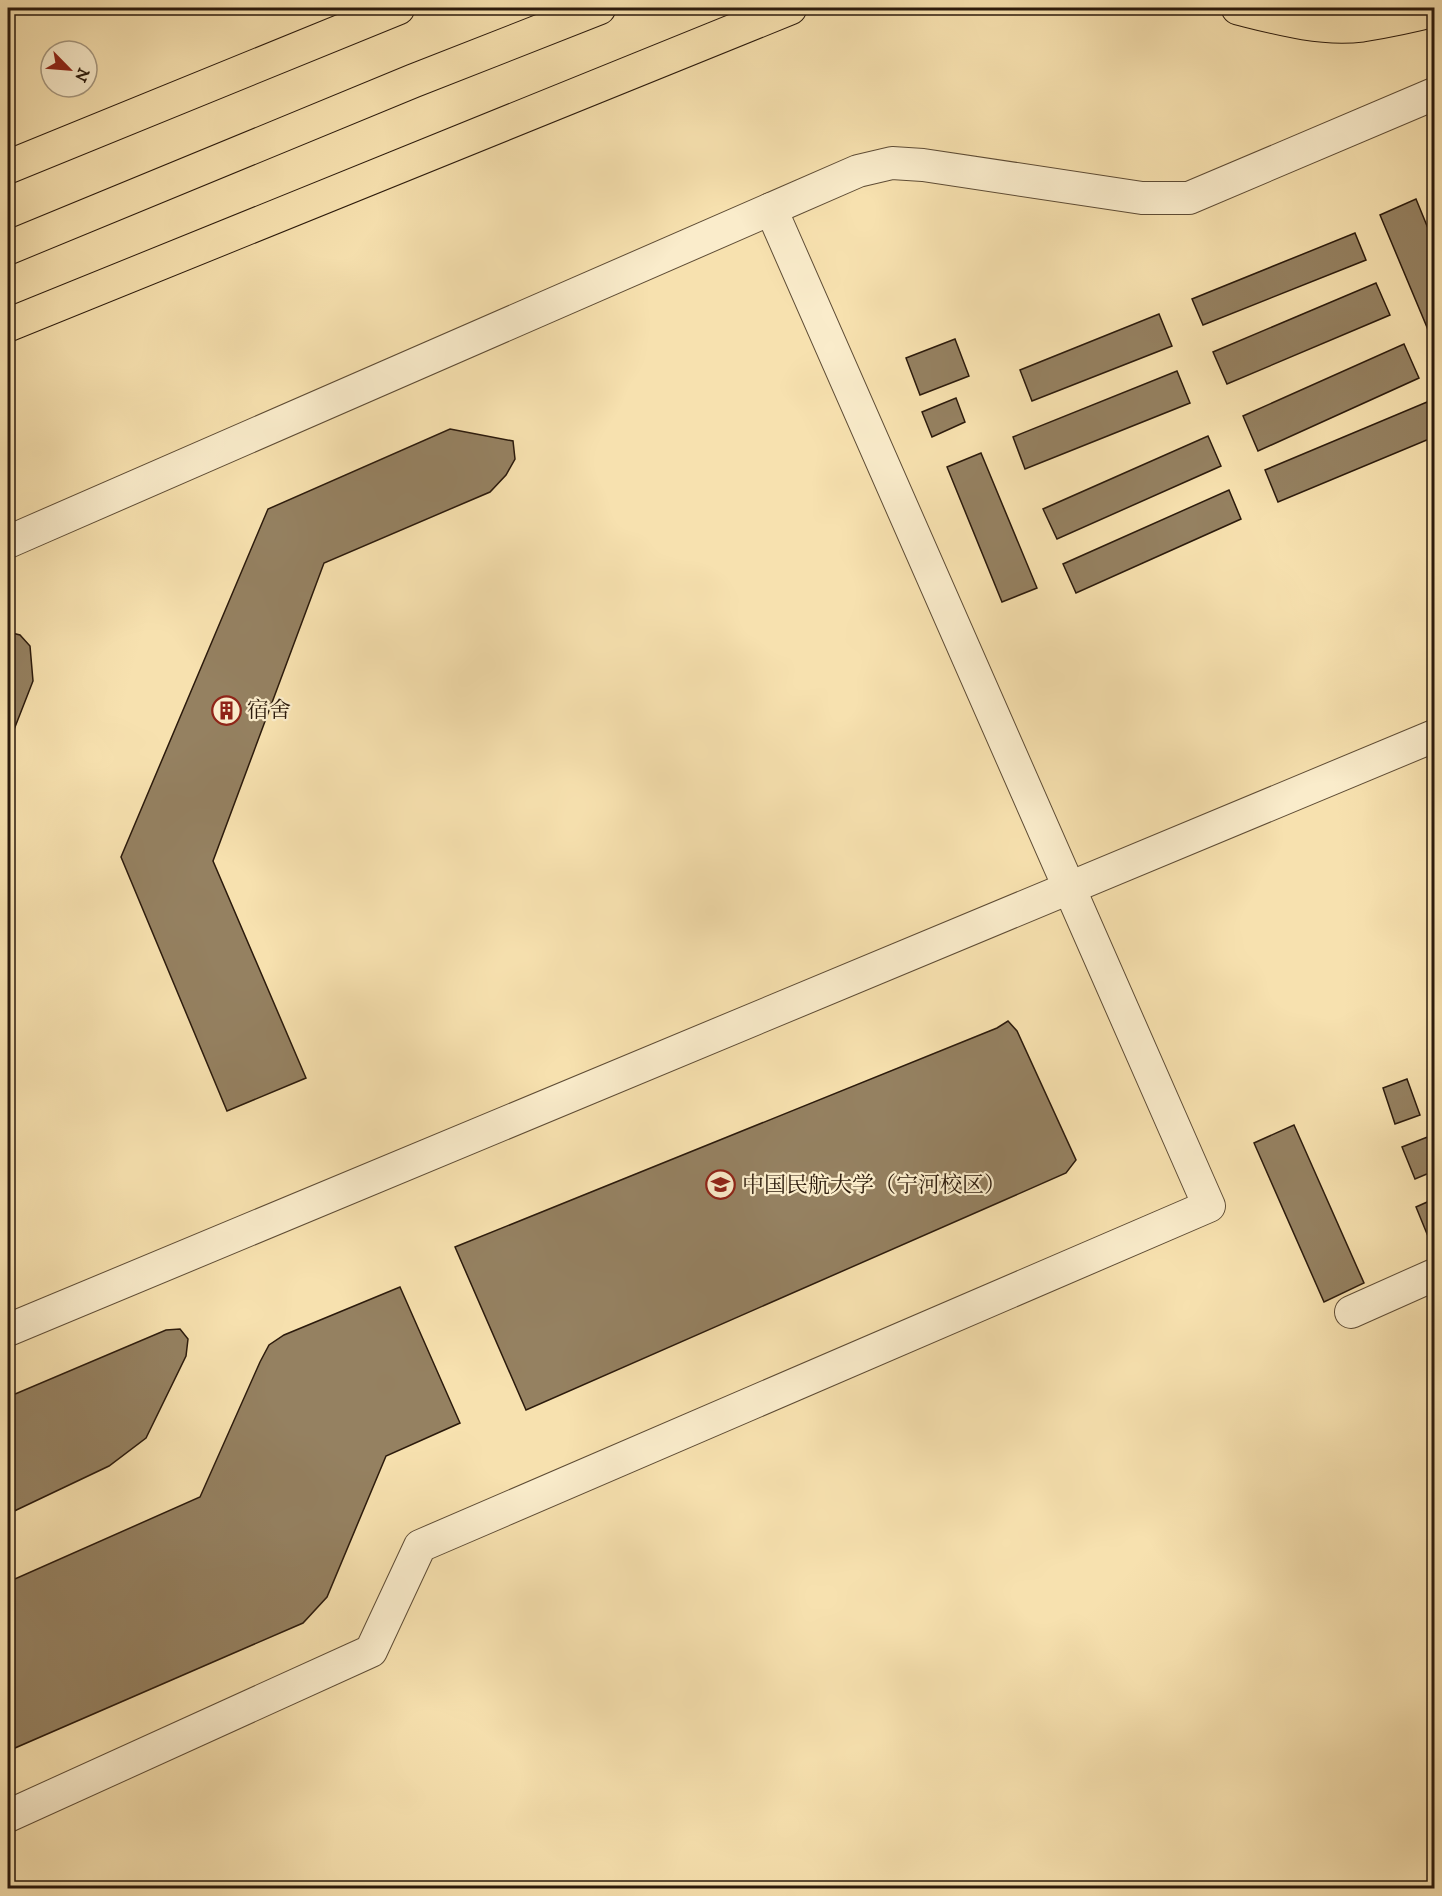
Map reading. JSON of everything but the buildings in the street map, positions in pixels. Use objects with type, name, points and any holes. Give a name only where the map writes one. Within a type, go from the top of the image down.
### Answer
[{"type":"main road","points":[[8,167],[398,8]]},
{"type":"main road","points":[[8,248],[402,86],[599,8]]},
{"type":"main road","points":[[8,325],[790,8]]},
{"type":"main road","points":[[1238,8],[1280,19],[1314,24],[1359,25],[1434,10]]},
{"type":"lane","points":[[8,542],[858,171],[892,163],[923,165],[1142,198],[1189,198],[1434,94]]},
{"type":"lane","points":[[8,1816],[371,1651],[420,1546],[1209,1206],[771,209]]},
{"type":"lane","points":[[8,1330],[1434,736]]},
{"type":"lane","points":[[1351,1312],[1434,1275]]},
{"type":"place","name":"宿舍","points":[[226,710]]},
{"type":"place","name":"中国民航大学（宁河校区）","points":[[721,1185]]}]
